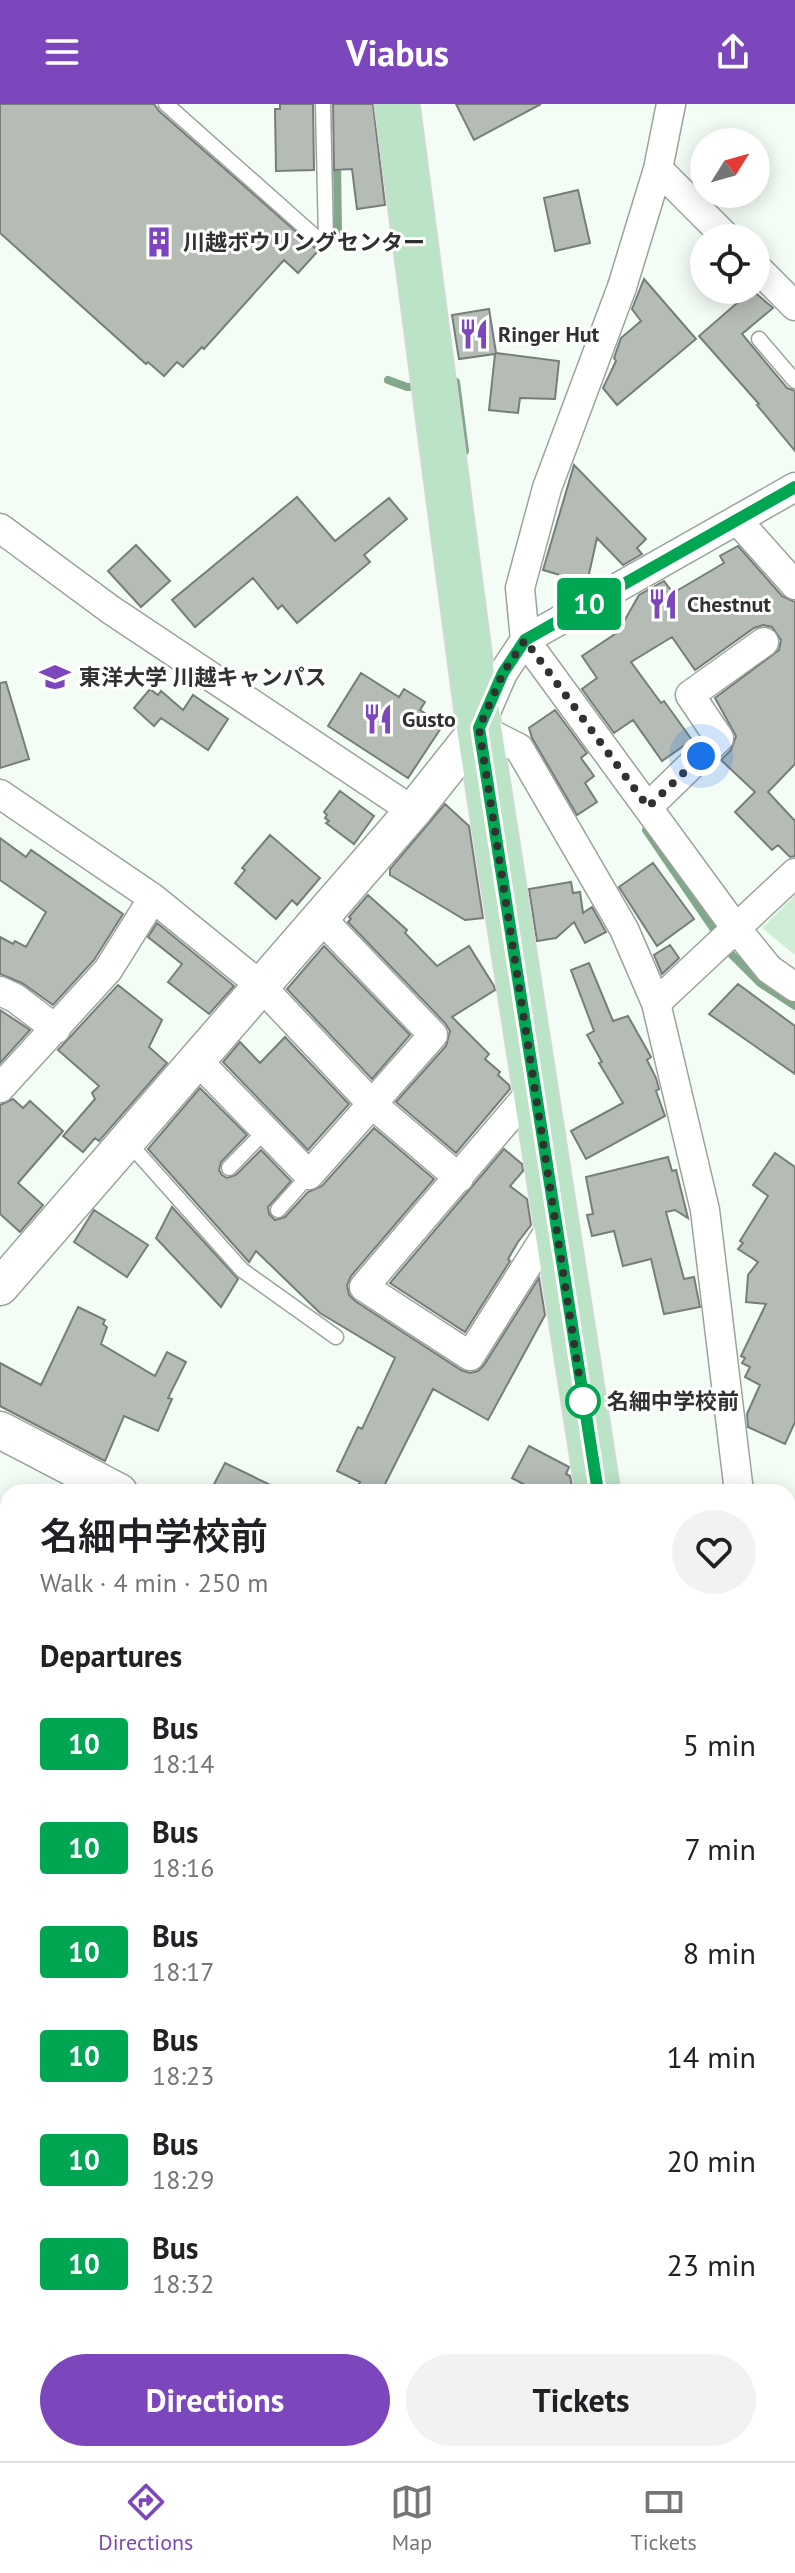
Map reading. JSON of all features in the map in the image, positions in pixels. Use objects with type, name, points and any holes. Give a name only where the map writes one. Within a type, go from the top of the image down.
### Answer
[{"type":"main road","points":[[397,104],[479,728],[597,1484]]},
{"type":"street","points":[[671,104],[658,169],[622,287],[547,488],[520,588],[525,640],[648,807],[727,937],[795,987]]},
{"type":"street","points":[[658,169],[713,224]]},
{"type":"street","points":[[770,281],[795,306]]},
{"type":"street","points":[[0,1287],[413,811],[479,728],[503,673],[525,640],[795,487]]},
{"type":"street","points":[[737,520],[795,585]]},
{"type":"street","points":[[0,528],[111,610],[413,811]]},
{"type":"street","points":[[648,807],[719,738],[690,695],[764,642]]},
{"type":"street","points":[[479,728],[519,748],[624,929],[656,1003],[705,1210],[738,1484]]},
{"type":"street","points":[[0,794],[153,898],[260,985],[372,1104],[459,1178]]},
{"type":"street","points":[[656,1003],[795,873]]},
{"type":"street","points":[[0,1088],[108,970],[153,898]]},
{"type":"street","points":[[197,1060],[309,1175],[433,1035],[320,917]]},
{"type":"street","points":[[0,991],[15,998],[56,1029]]},
{"type":"street","points":[[535,1087],[364,1287],[470,1356],[554,1223]]},
{"type":"street","points":[[0,1430],[104,1484]]},
{"type":"lane","points":[[166,104],[319,240],[326,240],[323,104]]},
{"type":"lane","points":[[759,339],[795,381]]},
{"type":"lane","points":[[229,1168],[266,1130]]},
{"type":"lane","points":[[128,1141],[242,1270],[336,1337]]},
{"type":"lane","points":[[278,1210],[309,1175]]},
{"type":"green space","points":[[795,895],[795,955],[762,928]]},
{"type":"building","name":"川越ボウリングセンター","points":[[0,104],[154,104],[318,251],[298,273],[284,260],[204,349],[202,347],[183,367],[177,362],[164,376],[148,362],[146,364],[0,233]]},
{"type":"building","points":[[280,104],[313,104],[314,170],[276,171],[275,109],[280,109]]},
{"type":"building","points":[[333,104],[373,104],[385,205],[357,209],[352,169],[334,170]]},
{"type":"building","points":[[456,104],[541,104],[474,140]]},
{"type":"building","points":[[578,190],[590,243],[555,251],[544,198]]},
{"type":"building","points":[[644,279],[696,339],[617,405],[603,388],[616,361],[614,358],[621,338],[641,321],[632,309]]},
{"type":"building","points":[[736,304],[768,304],[773,308],[742,334],[787,388],[795,391],[795,451],[759,404],[699,336]]},
{"type":"building","points":[[489,309],[496,353],[559,361],[555,399],[520,398],[518,413],[489,410],[495,354],[459,359],[452,315]]},
{"type":"building","points":[[574,465],[646,539],[637,548],[642,554],[623,565],[597,538],[587,583],[543,570]]},
{"type":"building","points":[[297,497],[335,541],[389,498],[407,519],[364,555],[370,562],[297,623],[282,605],[278,609],[253,578],[195,627],[172,600]]},
{"type":"building","points":[[136,545],[170,581],[141,607],[108,571]]},
{"type":"building","points":[[738,546],[782,596],[795,602],[795,764],[768,792],[795,821],[795,856],[790,857],[778,845],[772,850],[735,812],[755,792],[721,760],[731,750],[736,736],[715,698],[779,650],[781,640],[772,627],[763,625],[754,628],[695,670],[672,637],[631,662],[692,740],[662,761],[633,720],[614,733],[582,689],[597,678],[582,656],[618,632],[639,595],[664,581],[673,593],[724,563],[720,556]]},
{"type":"building","points":[[361,673],[399,697],[404,689],[425,702],[420,710],[443,725],[408,778],[328,726]]},
{"type":"building","points":[[6,682],[29,759],[0,768],[0,683]]},
{"type":"building","points":[[150,689],[158,695],[161,691],[183,710],[193,695],[228,719],[208,750],[161,718],[154,726],[134,708]]},
{"type":"building","points":[[555,710],[587,753],[581,758],[594,776],[585,783],[597,802],[577,815],[529,728]]},
{"type":"building","points":[[340,791],[374,816],[354,844],[326,823],[329,821],[324,812]]},
{"type":"building","points":[[445,804],[469,826],[483,918],[465,920],[390,875],[390,869]]},
{"type":"building","points":[[270,835],[320,878],[297,905],[292,900],[276,919],[235,883],[245,870],[242,868]]},
{"type":"building","points":[[0,838],[26,857],[31,850],[123,914],[94,960],[53,1005],[22,983],[0,974],[0,937],[26,947],[46,912],[0,880]]},
{"type":"building","points":[[653,863],[694,919],[657,946],[619,887]]},
{"type":"building","points":[[571,882],[573,893],[580,892],[583,913],[592,907],[606,932],[585,943],[574,922],[556,938],[537,941],[529,889]]},
{"type":"building","points":[[368,895],[407,930],[405,933],[437,966],[469,946],[494,986],[495,990],[452,1017],[489,1054],[485,1059],[500,1072],[498,1075],[510,1089],[456,1153],[396,1102],[446,1046],[450,1031],[348,922]]},
{"type":"building","points":[[157,923],[234,986],[209,1014],[168,982],[182,964],[148,937]]},
{"type":"building","points":[[670,945],[679,958],[662,974],[654,955]]},
{"type":"building","points":[[324,946],[410,1035],[372,1079],[287,989]]},
{"type":"building","points":[[589,963],[613,1021],[628,1016],[651,1057],[647,1060],[656,1078],[659,1089],[656,1091],[665,1116],[586,1159],[571,1131],[623,1103],[599,1063],[602,1062],[587,1035],[594,1031],[571,970]]},
{"type":"building","points":[[738,984],[795,1026],[795,1074],[709,1014]]},
{"type":"building","points":[[118,985],[162,1020],[149,1047],[167,1063],[99,1141],[95,1138],[83,1152],[63,1136],[95,1099],[92,1093],[99,1086],[58,1050]]},
{"type":"building","points":[[0,1010],[30,1030],[0,1063]]},
{"type":"building","points":[[285,1037],[349,1104],[308,1150],[223,1062],[240,1042],[260,1063]]},
{"type":"building","points":[[200,1088],[247,1135],[221,1162],[219,1170],[222,1175],[227,1178],[236,1175],[261,1150],[291,1181],[268,1207],[269,1214],[275,1220],[285,1217],[308,1192],[322,1186],[374,1128],[434,1179],[351,1276],[347,1285],[349,1295],[355,1301],[470,1373],[484,1365],[539,1278],[545,1315],[488,1420],[433,1389],[385,1484],[359,1484],[337,1471],[358,1427],[362,1429],[395,1358],[320,1313],[256,1251],[249,1262],[148,1149]]},
{"type":"building","points":[[13,1099],[23,1108],[30,1101],[63,1131],[18,1183],[43,1205],[20,1232],[0,1214],[0,1105]]},
{"type":"building","points":[[504,1149],[522,1164],[523,1171],[510,1186],[527,1199],[531,1225],[465,1332],[390,1283]]},
{"type":"building","points":[[775,1153],[795,1167],[795,1422],[785,1444],[748,1427],[747,1414],[760,1385],[745,1377],[750,1367],[742,1363],[745,1358],[741,1356],[766,1304],[746,1302],[748,1275],[758,1262],[738,1249],[768,1196],[753,1185]]},
{"type":"building","points":[[668,1157],[672,1171],[676,1170],[688,1218],[675,1210],[666,1212],[684,1279],[694,1277],[700,1307],[664,1314],[651,1259],[623,1266],[614,1231],[592,1236],[587,1215],[593,1214],[586,1177]]},
{"type":"building","points":[[172,1207],[238,1279],[221,1307],[156,1238]]},
{"type":"building","points":[[94,1210],[148,1245],[127,1277],[74,1242]]},
{"type":"building","points":[[78,1307],[105,1320],[103,1324],[107,1327],[101,1344],[155,1376],[167,1352],[186,1362],[168,1398],[172,1399],[158,1431],[124,1416],[105,1461],[0,1406],[0,1363],[41,1385]]},
{"type":"building","points":[[529,1446],[569,1467],[566,1474],[570,1476],[572,1484],[523,1484],[512,1478]]},
{"type":"building","points":[[225,1463],[268,1484],[214,1484]]},
{"type":"waterway","points":[[337,161],[338,231]]},
{"type":"waterway","points":[[388,380],[407,387],[422,386]]},
{"type":"waterway","points":[[448,383],[456,382],[465,451]]},
{"type":"waterway","points":[[646,830],[730,953],[760,983],[795,1006]]},
{"type":"bus line","name":"10","points":[[597,1484],[479,728],[503,673],[525,640],[795,487]]},
{"type":"place","name":"川越ボウリングセンター","points":[[159,242]]},
{"type":"place","name":"Ringer Hut","points":[[474,334]]},
{"type":"place","name":"Chestnut","points":[[663,604]]},
{"type":"place","name":"東洋大学 川越キャンパス","points":[[55,677]]},
{"type":"place","name":"Gusto","points":[[378,719]]},
{"type":"place","name":"名細中学校前","points":[[583,1401]]},
{"type":"route","points":[[583,1401],[479,728],[503,673],[525,640],[648,807],[701,756]]}]
